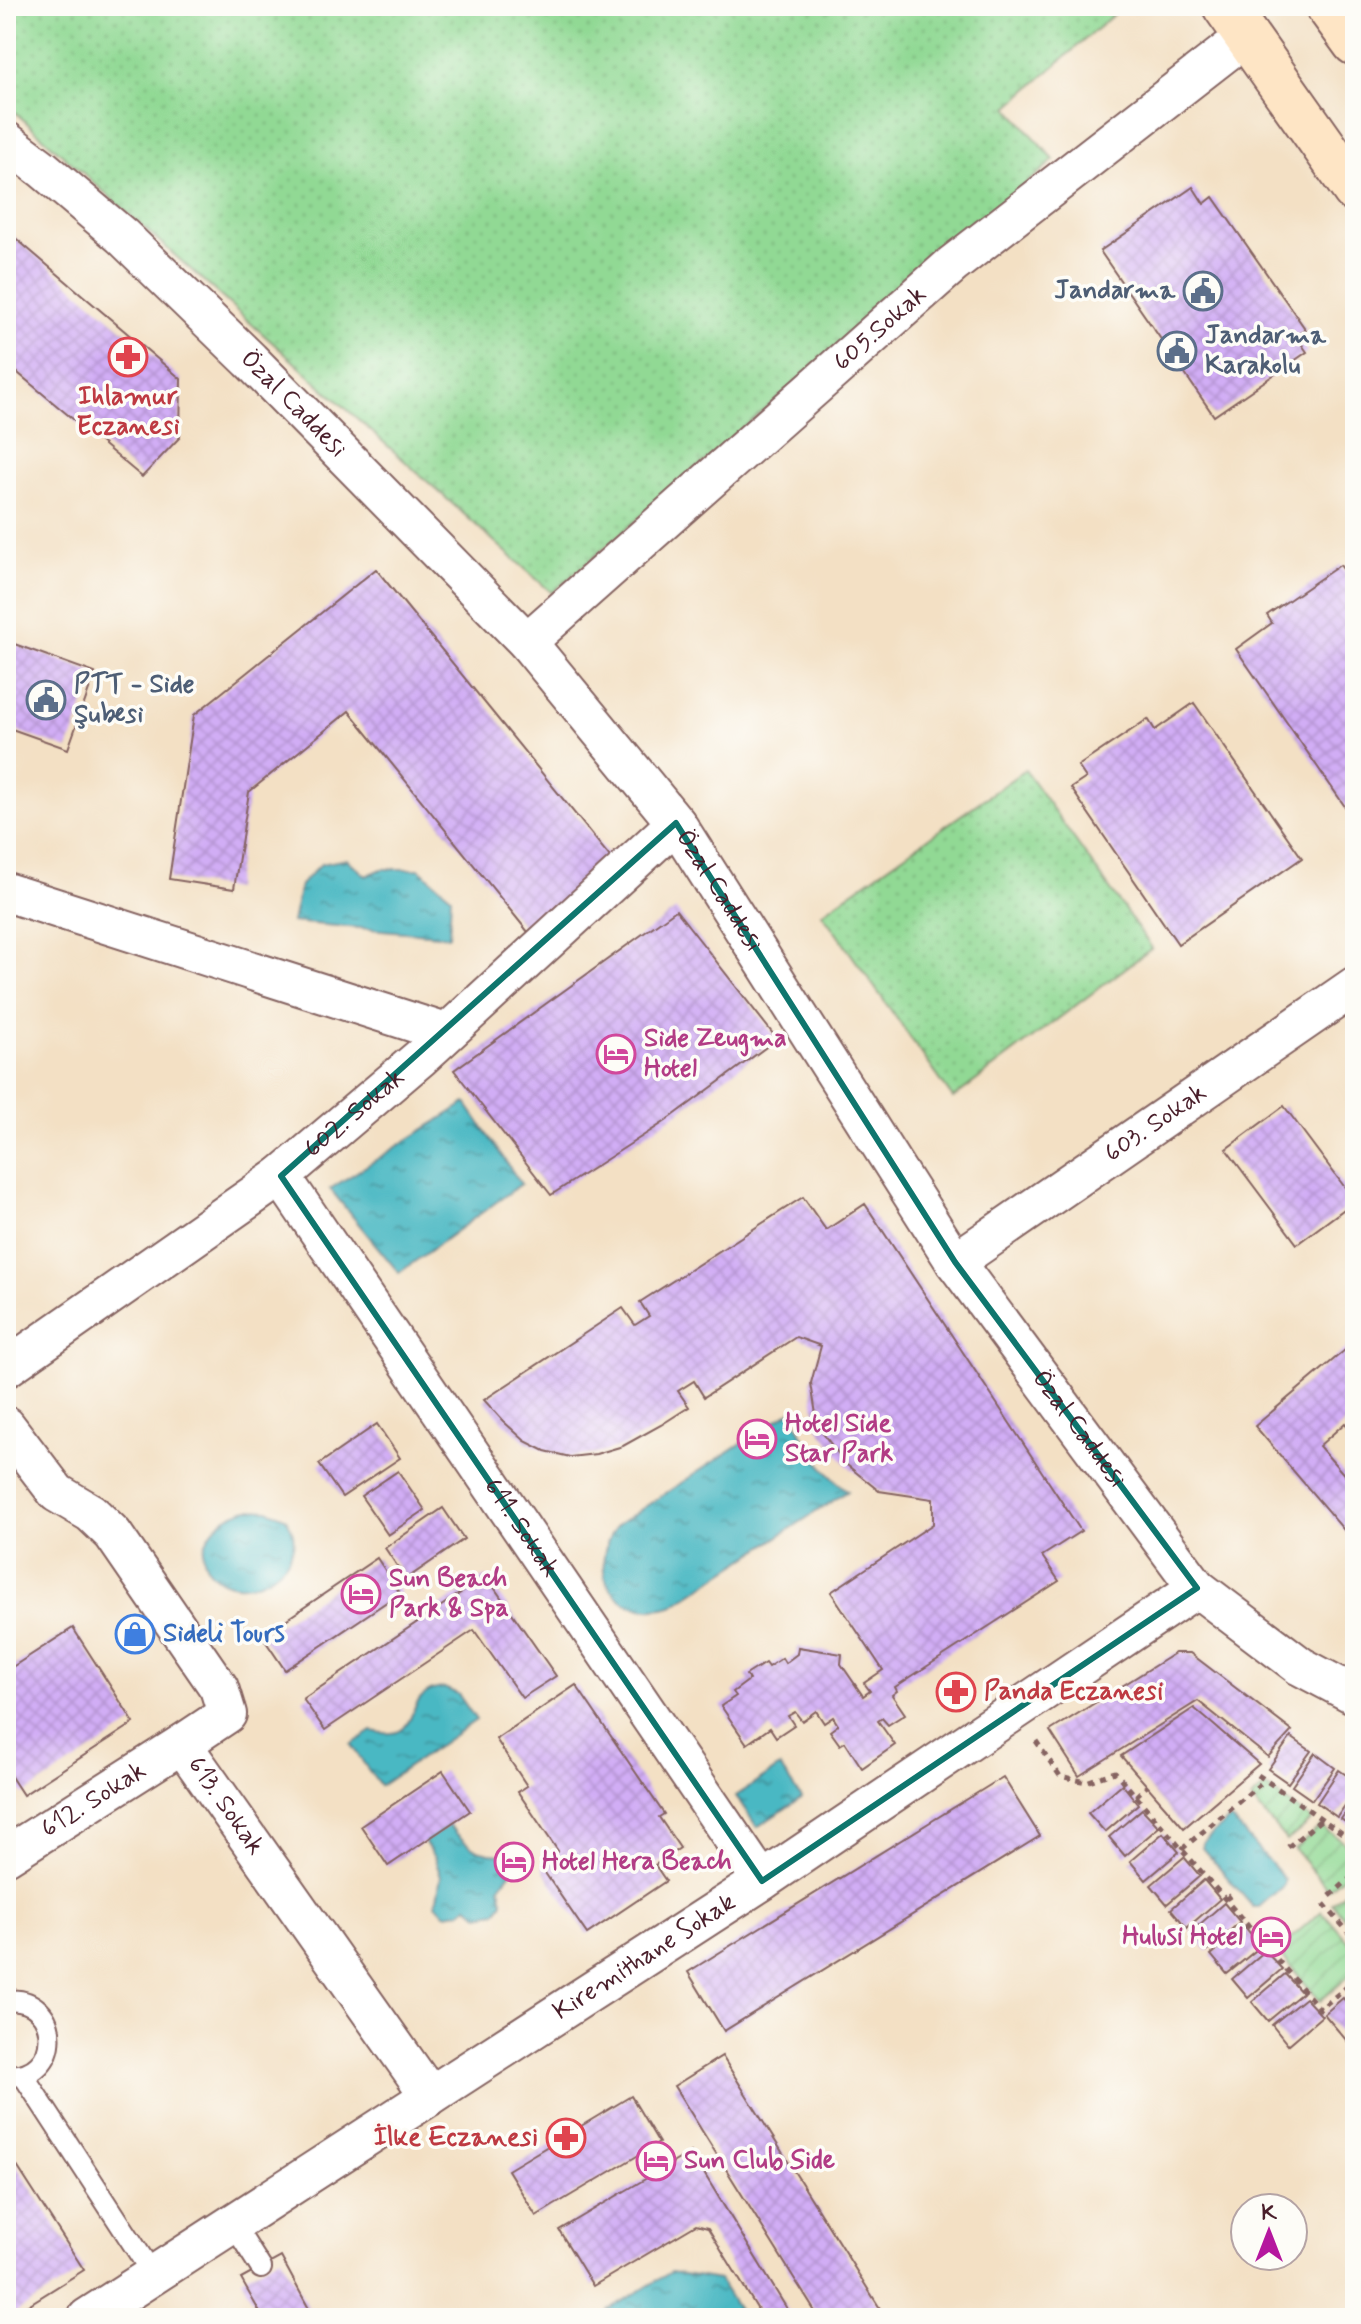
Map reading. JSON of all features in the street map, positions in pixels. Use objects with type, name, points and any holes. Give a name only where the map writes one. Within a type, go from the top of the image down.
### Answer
[{"type":"main road","points":[[1328,6],[1355,43]]},
{"type":"main road","points":[[1236,21],[1355,190]]},
{"type":"street","name":"605.Sokak","points":[[527,642],[952,265],[1236,21]]},
{"type":"street","name":"Özal Caddesi","points":[[6,141],[122,236],[250,360],[527,642],[676,823],[955,1262],[1197,1588],[1300,1666],[1355,1695]]},
{"type":"street","name":"602. Sokak","points":[[6,1368],[281,1176],[446,1033],[676,823]]},
{"type":"street","points":[[6,892],[446,1033]]},
{"type":"street","name":"603. Sokak","points":[[955,1262],[1355,986]]},
{"type":"street","name":"611. Sokak","points":[[281,1176],[762,1881]]},
{"type":"street","name":"613. Sokak","points":[[6,1426],[57,1493],[91,1513],[113,1534],[219,1688],[227,1714],[182,1744],[430,2096]]},
{"type":"street","name":"Kiremithane Sokak","points":[[87,2318],[762,1881],[1197,1588]]},
{"type":"street","name":"612. Sokak","points":[[6,1856],[182,1744]]},
{"type":"lane","points":[[6,2001],[31,2005],[40,2012],[50,2032],[47,2053],[33,2070],[14,2075],[154,2276]]},
{"type":"lane","points":[[233,2224],[261,2268]]},
{"type":"path","points":[[1014,1711],[1060,1776],[1086,1782],[1115,1772],[1320,2009],[1355,1980]]},
{"type":"path","points":[[1258,1775],[1355,1842]]},
{"type":"path","points":[[1182,1849],[1265,1780]]},
{"type":"path","points":[[1136,1796],[1147,1786]]},
{"type":"path","points":[[1288,1847],[1322,1819]]},
{"type":"path","points":[[1330,1896],[1355,1874]]},
{"type":"path","points":[[1226,1899],[1233,1894]]},
{"type":"path","points":[[1324,1904],[1355,1940]]},
{"type":"path","points":[[1270,1950],[1277,1944]]},
{"type":"highlighted area","points":[[676,823],[955,1262],[1197,1588],[762,1881],[281,1176]]},
{"type":"green space","points":[[6,6],[1123,6],[1008,107],[1054,160],[552,593],[6,104]]},
{"type":"green space","points":[[1025,770],[1152,948],[953,1098],[822,913]]},
{"type":"green space","points":[[1265,1787],[1312,1820],[1287,1841],[1251,1799]]},
{"type":"green space","points":[[1321,1826],[1355,1850],[1355,1866],[1328,1889],[1294,1849]]},
{"type":"green space","points":[[1355,1884],[1355,1930],[1332,1903]]},
{"type":"green space","points":[[1322,1911],[1355,1949],[1355,1971],[1320,2001],[1277,1950]]},
{"type":"water","points":[[347,859],[366,876],[382,869],[419,869],[451,896],[449,936],[292,922],[300,885],[321,864]]},
{"type":"water","points":[[466,1103],[521,1184],[399,1273],[330,1189]]},
{"type":"water","points":[[792,1410],[814,1455],[828,1474],[848,1491],[672,1606],[652,1609],[636,1607],[611,1590],[605,1576],[604,1561],[607,1544],[616,1526]]},
{"type":"water","points":[[248,1509],[268,1510],[285,1517],[293,1534],[292,1549],[285,1564],[257,1583],[240,1585],[224,1582],[210,1571],[205,1561],[206,1542],[228,1517]]},
{"type":"water","points":[[444,1688],[458,1694],[476,1720],[380,1786],[351,1745],[372,1731],[400,1731],[421,1698],[430,1691]]},
{"type":"water","points":[[780,1767],[801,1798],[757,1827],[736,1796]]},
{"type":"water","points":[[1229,1820],[1285,1880],[1284,1885],[1259,1907],[1253,1907],[1202,1848],[1203,1842]]},
{"type":"water","points":[[448,1825],[474,1848],[510,1858],[512,1870],[500,1886],[503,1902],[496,1912],[479,1915],[468,1906],[460,1912],[445,1914],[436,1904],[441,1877],[424,1841]]},
{"type":"water","points":[[671,2272],[719,2280],[743,2318],[613,2318],[608,2310]]},
{"type":"building","name":"Jandarma","points":[[1193,187],[1204,204],[1213,197],[1306,330],[1296,336],[1307,352],[1214,416],[1100,251]]},
{"type":"building","points":[[6,230],[181,379],[180,437],[142,477],[6,363]]},
{"type":"building","points":[[1340,565],[1346,573],[1355,566],[1355,821],[1236,649],[1272,623],[1267,615]]},
{"type":"building","points":[[376,569],[615,863],[528,932],[349,711],[249,792],[234,889],[169,879],[194,715]]},
{"type":"building","name":"PTT - Side Şubesi","points":[[6,641],[95,673],[68,749],[6,727]]},
{"type":"building","points":[[1194,703],[1302,858],[1178,944],[1071,788],[1086,778],[1078,766],[1148,719],[1155,730]]},
{"type":"building","name":"Side Zeugma Hotel","points":[[676,910],[777,1039],[666,1121],[551,1195],[454,1070]]},
{"type":"building","points":[[1284,1106],[1355,1201],[1297,1244],[1226,1149]]},
{"type":"building","points":[[803,1197],[826,1230],[865,1204],[1081,1531],[1042,1556],[1059,1581],[895,1687],[897,1691],[892,1695],[905,1714],[888,1725],[882,1718],[878,1721],[895,1745],[862,1768],[845,1742],[840,1745],[830,1731],[838,1725],[833,1717],[824,1723],[816,1711],[802,1721],[795,1712],[788,1716],[794,1725],[776,1737],[770,1728],[747,1744],[721,1706],[736,1696],[733,1692],[749,1680],[746,1675],[765,1663],[768,1667],[782,1658],[785,1663],[797,1654],[798,1647],[842,1654],[841,1664],[863,1696],[870,1691],[864,1683],[883,1670],[831,1592],[933,1524],[933,1499],[879,1491],[847,1465],[818,1427],[811,1383],[821,1346],[796,1337],[704,1397],[694,1381],[678,1391],[689,1407],[623,1446],[596,1454],[570,1457],[545,1451],[525,1441],[484,1400],[623,1308],[635,1325],[649,1316],[640,1302]]},
{"type":"building","points":[[1352,1344],[1355,1347],[1355,1435],[1345,1423],[1319,1446],[1355,1487],[1355,1543],[1255,1426]]},
{"type":"building","points":[[377,1424],[400,1458],[342,1497],[319,1464]]},
{"type":"building","points":[[398,1471],[425,1510],[388,1535],[361,1496]]},
{"type":"building","points":[[443,1508],[464,1539],[406,1579],[385,1548]]},
{"type":"building","points":[[377,1558],[400,1593],[285,1670],[262,1636]]},
{"type":"building","points":[[486,1576],[556,1676],[522,1698],[474,1630],[325,1730],[303,1699]]},
{"type":"building","points":[[73,1628],[134,1723],[23,1795],[6,1769],[6,1671]]},
{"type":"building","points":[[1175,1653],[1190,1653],[1292,1731],[1268,1757],[1198,1701],[1079,1776],[1050,1731]]},
{"type":"building","points":[[576,1685],[664,1814],[659,1817],[680,1848],[655,1865],[666,1881],[587,1934],[543,1870],[543,1861],[558,1851],[518,1792],[527,1786],[496,1739]]},
{"type":"building","points":[[1194,1708],[1259,1764],[1184,1828],[1121,1756]]},
{"type":"building","points":[[1291,1737],[1311,1751],[1288,1783],[1268,1769]]},
{"type":"building","points":[[1315,1753],[1335,1768],[1312,1800],[1292,1786]]},
{"type":"building","points":[[1339,1770],[1355,1781],[1355,1791],[1337,1817],[1317,1803]]},
{"type":"building","points":[[443,1771],[470,1811],[388,1866],[361,1826]]},
{"type":"building","points":[[1003,1777],[1040,1836],[724,2031],[688,1972]]},
{"type":"building","points":[[1122,1784],[1138,1804],[1105,1832],[1088,1813]]},
{"type":"building","points":[[1355,1800],[1355,1829],[1341,1819]]},
{"type":"building","points":[[1142,1809],[1159,1827],[1125,1856],[1109,1837]]},
{"type":"building","points":[[1163,1833],[1179,1852],[1146,1880],[1130,1861]]},
{"type":"building","points":[[1184,1857],[1200,1876],[1167,1904],[1151,1885]]},
{"type":"building","points":[[1204,1880],[1220,1899],[1187,1928],[1171,1909]]},
{"type":"building","points":[[1224,1903],[1240,1922],[1207,1951],[1191,1932]]},
{"type":"building","points":[[1245,1927],[1261,1946],[1227,1974],[1211,1955]]},
{"type":"building","points":[[1265,1951],[1282,1969],[1248,1998],[1232,1979]]},
{"type":"building","points":[[1285,1974],[1302,1993],[1268,2021],[1252,2002]]},
{"type":"building","points":[[1355,1988],[1355,2004],[1347,1995]]},
{"type":"building","points":[[1305,1998],[1322,2016],[1288,2045],[1272,2025]]},
{"type":"building","points":[[1343,1998],[1355,2012],[1355,2045],[1352,2047],[1324,2014]]},
{"type":"building","points":[[722,2056],[886,2318],[819,2318],[674,2086]]},
{"type":"building","points":[[631,2096],[659,2143],[536,2216],[508,2170]]},
{"type":"building","points":[[6,2149],[84,2270],[9,2317],[6,2313]]},
{"type":"building","points":[[691,2152],[792,2317],[763,2318],[708,2228],[696,2225],[593,2286],[559,2230]]},
{"type":"building","points":[[281,2257],[314,2318],[263,2318],[241,2279]]},
{"type":"place","name":"Jandarma","points":[[1203,291]]},
{"type":"place","name":"Jandarma Karakolu","points":[[1177,351]]},
{"type":"place","name":"Ihlamur Eczanesi","points":[[128,357]]},
{"type":"place","name":"PTT - Side Şubesi","points":[[46,700]]},
{"type":"place","name":"Side Zeugma Hotel","points":[[616,1054]]},
{"type":"place","name":"Hotel Side Star Park","points":[[757,1439]]},
{"type":"place","name":"Sun Beach Park & Spa","points":[[361,1594]]},
{"type":"place","name":"Sideli Tours","points":[[135,1634]]},
{"type":"place","name":"Panda Eczanesi","points":[[956,1692]]},
{"type":"place","name":"Hotel Hera Beach","points":[[514,1862]]},
{"type":"place","name":"Hulusi Hotel","points":[[1271,1937]]},
{"type":"place","name":"İlke Eczanesi","points":[[566,2138]]},
{"type":"place","name":"Sun Club Side","points":[[656,2161]]}]
